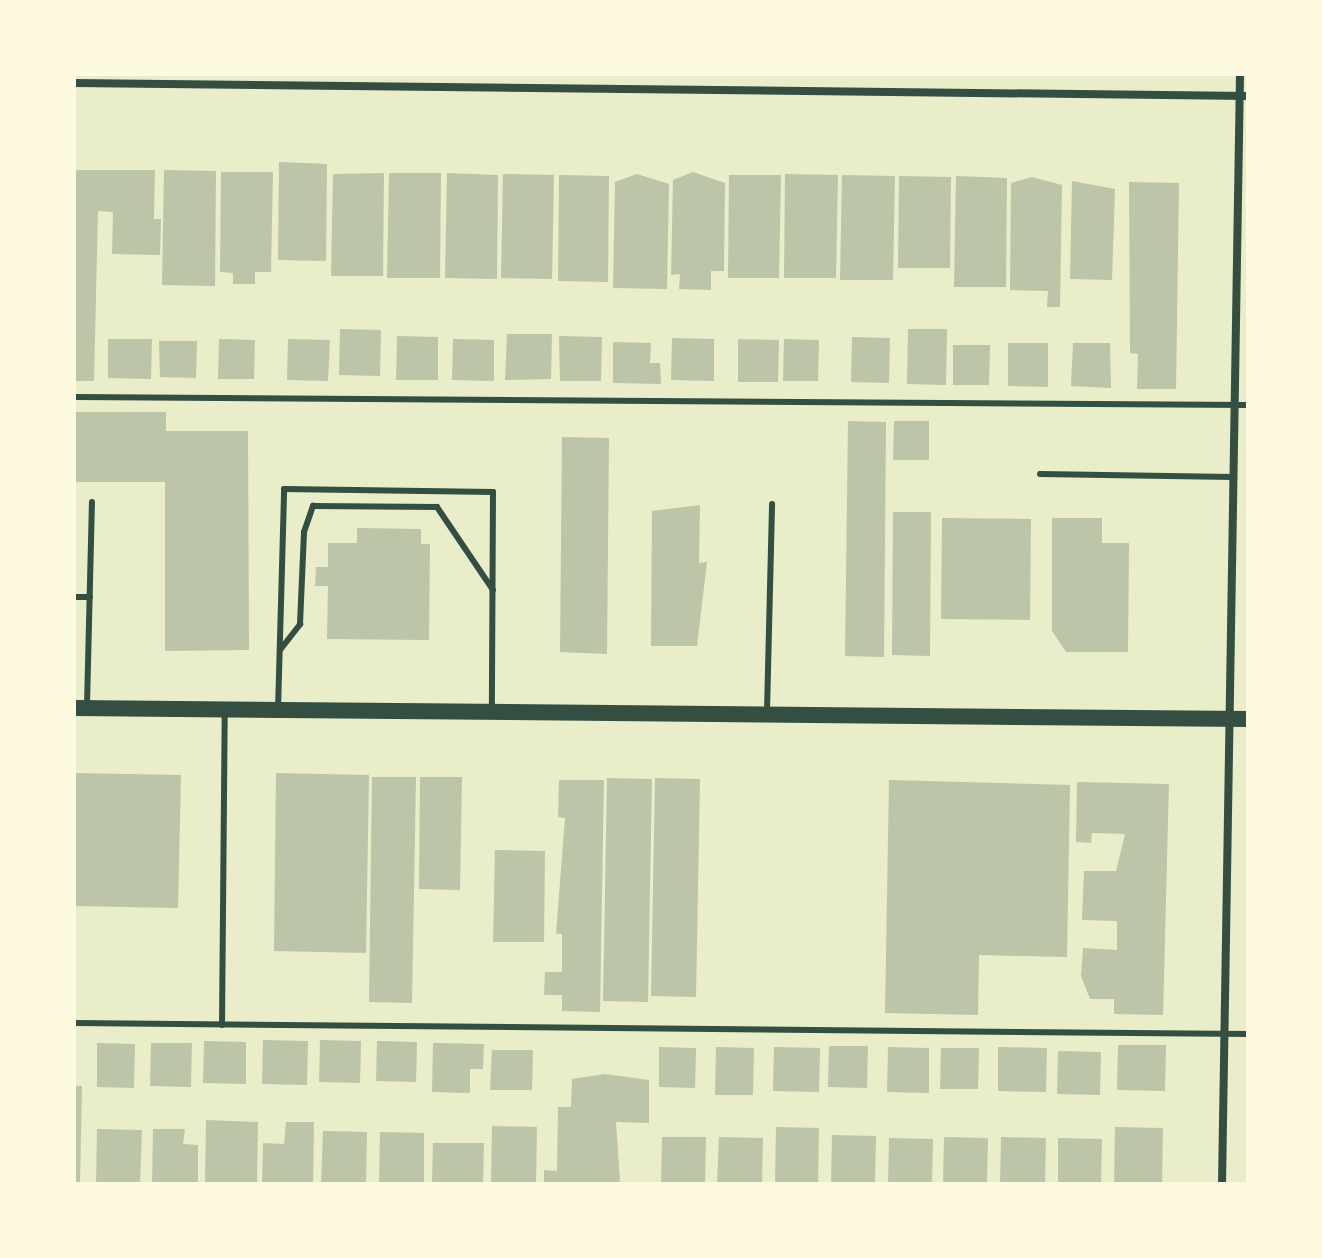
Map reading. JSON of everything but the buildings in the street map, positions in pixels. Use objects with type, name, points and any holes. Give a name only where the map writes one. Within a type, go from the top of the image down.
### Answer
[{"type":"main road","points":[[81,708],[1248,719]]},
{"type":"street","points":[[1222,1184],[1234,405],[1244,96],[1240,74]]},
{"type":"street","points":[[74,83],[1244,96]]},
{"type":"lane","points":[[74,397],[1248,405]]},
{"type":"lane","points":[[1040,474],[1233,477]]},
{"type":"lane","points":[[278,710],[284,489],[493,492],[492,712]]},
{"type":"lane","points":[[81,708],[90,597],[92,502]]},
{"type":"lane","points":[[767,715],[772,504]]},
{"type":"lane","points":[[280,650],[300,624],[304,532],[313,506],[437,507],[493,590]]},
{"type":"lane","points":[[74,597],[90,597]]},
{"type":"lane","points":[[222,1025],[225,710]]},
{"type":"lane","points":[[74,1023],[1248,1034]]}]
